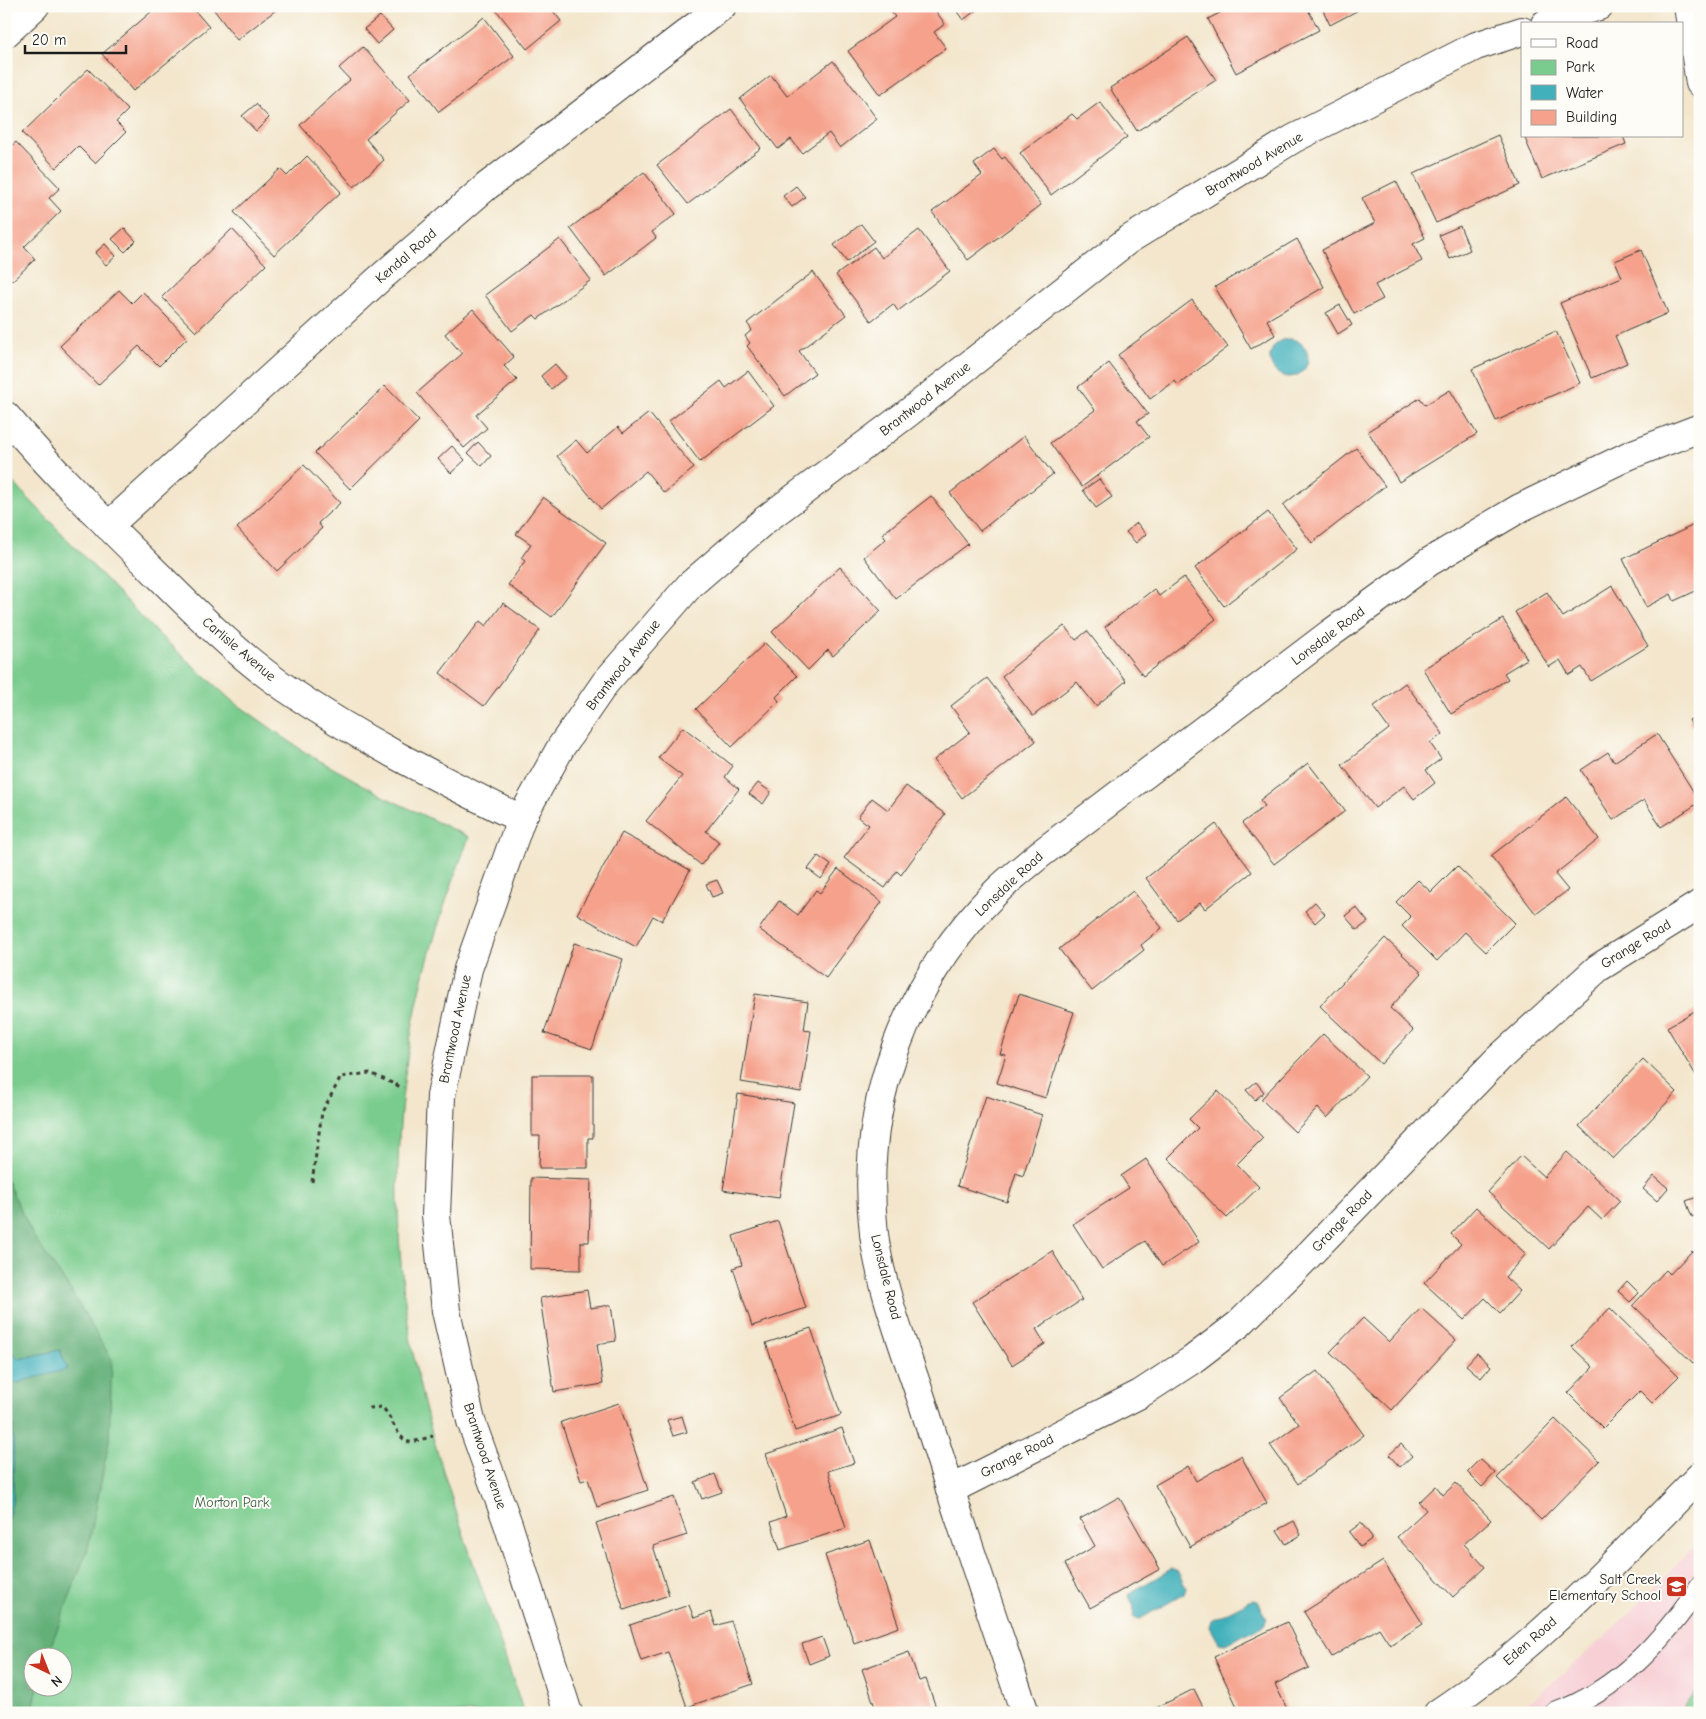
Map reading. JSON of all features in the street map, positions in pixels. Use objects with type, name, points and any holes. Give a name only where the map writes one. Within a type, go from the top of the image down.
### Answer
[{"type":"street","points":[[6,33],[35,6]]},
{"type":"street","name":"Kendal Road","points":[[108,526],[378,280],[487,186],[722,6]]},
{"type":"street","points":[[1550,22],[1599,6]]},
{"type":"street","points":[[1688,6],[1700,82]]},
{"type":"street","name":"Brantwood Avenue","points":[[568,1713],[508,1524],[470,1421],[446,1311],[436,1215],[441,1096],[468,969],[521,819],[562,747],[605,683],[690,585],[765,520],[908,413],[1128,240],[1293,139],[1476,46],[1521,31]]},
{"type":"street","name":"Carlisle Avenue","points":[[6,416],[108,526],[218,634],[282,686],[350,730],[406,763],[521,819]]},
{"type":"street","name":"Lonsdale Road","points":[[1025,1713],[950,1490],[883,1277],[874,1234],[871,1183],[882,1087],[892,1053],[907,1019],[945,954],[972,918],[998,890],[1039,855],[1330,633],[1429,562],[1520,508],[1630,455],[1700,428]]},
{"type":"street","name":"Grange Road","points":[[950,1490],[1140,1394],[1192,1360],[1239,1324],[1297,1267],[1498,1059],[1598,968],[1700,904]]},
{"type":"street","name":"Eden Road","points":[[1438,1713],[1469,1692],[1534,1640],[1700,1476]]},
{"type":"lane","points":[[1555,1713],[1581,1704],[1634,1667],[1676,1621],[1700,1586]]},
{"type":"path","points":[[312,1182],[322,1112],[340,1077],[370,1073],[403,1088]]},
{"type":"path","points":[[369,1408],[382,1407],[388,1412],[402,1439],[409,1442],[433,1436]]},
{"type":"shaded area","name":"Salt Creek Elementary School","points":[[1700,1541],[1700,1713],[1515,1713],[1612,1630]]},
{"type":"green space","name":"Morton Park","points":[[6,475],[154,630],[231,700],[306,753],[389,799],[469,837],[438,926],[414,1019],[405,1071],[400,1123],[399,1229],[403,1282],[410,1334],[420,1386],[433,1437],[524,1713],[6,1713],[6,1527],[13,1498],[60,1350],[19,1359],[6,1347]]},
{"type":"green space","points":[[6,1179],[33,1236],[69,1288],[112,1360],[109,1441],[88,1548],[51,1646],[22,1646],[22,1696],[36,1696],[32,1713],[6,1713],[6,1527],[13,1498],[13,1384],[67,1369],[60,1350],[19,1359],[6,1347]]},
{"type":"green space","points":[[1700,1686],[1700,1713],[1681,1713]]},
{"type":"water","points":[[1289,339],[1302,345],[1308,358],[1302,371],[1289,377],[1276,371],[1270,358],[1276,345]]},
{"type":"water","points":[[6,1347],[19,1359],[60,1350],[68,1369],[13,1384],[13,1498],[6,1527]]},
{"type":"water","points":[[1171,1569],[1178,1572],[1186,1588],[1184,1594],[1140,1619],[1133,1617],[1134,1607],[1128,1594]]},
{"type":"water","points":[[1252,1600],[1258,1601],[1267,1618],[1264,1625],[1225,1644],[1219,1643],[1210,1627],[1212,1620]]},
{"type":"building","points":[[158,6],[191,6],[209,27],[133,91],[102,54]]},
{"type":"building","points":[[211,6],[281,6],[237,40]]},
{"type":"building","points":[[493,6],[549,6],[561,21],[527,49]]},
{"type":"building","points":[[887,6],[932,6],[945,24],[934,32],[946,48],[880,95],[848,51],[895,17]]},
{"type":"building","points":[[953,6],[982,6],[963,20]]},
{"type":"building","points":[[1233,6],[1306,6],[1319,30],[1236,73],[1208,19]]},
{"type":"building","points":[[1321,6],[1366,6],[1330,25]]},
{"type":"building","points":[[380,16],[393,30],[377,44],[364,29]]},
{"type":"building","points":[[484,17],[514,56],[439,112],[410,74]]},
{"type":"building","points":[[1188,37],[1216,80],[1137,131],[1110,88]]},
{"type":"building","points":[[363,47],[410,100],[366,139],[384,160],[354,187],[300,125],[350,80],[339,68]]},
{"type":"building","points":[[833,61],[877,119],[840,148],[829,133],[802,153],[791,139],[778,149],[740,99],[771,75],[787,96]]},
{"type":"building","points":[[88,69],[128,110],[116,122],[126,132],[95,163],[78,146],[56,168],[22,133]]},
{"type":"building","points":[[1100,102],[1127,137],[1051,195],[1020,153],[1072,114],[1077,119]]},
{"type":"building","points":[[256,104],[269,118],[256,131],[242,116]]},
{"type":"building","points":[[731,109],[761,148],[688,204],[657,165]]},
{"type":"building","points":[[1498,135],[1520,185],[1436,223],[1413,174]]},
{"type":"building","points":[[1525,138],[1624,138],[1626,144],[1542,179]]},
{"type":"building","points":[[16,142],[60,188],[49,198],[61,211],[24,247],[35,259],[12,281],[6,274],[6,189],[9,187],[6,184],[6,151]]},
{"type":"building","points":[[994,149],[1002,159],[1005,157],[1041,205],[968,260],[932,212],[982,175],[974,164]]},
{"type":"building","points":[[307,156],[341,192],[274,255],[234,212],[280,169],[287,176]]},
{"type":"building","points":[[644,172],[676,214],[652,232],[656,238],[606,276],[570,228]]},
{"type":"building","points":[[1396,181],[1425,238],[1413,244],[1422,261],[1375,285],[1383,299],[1354,314],[1322,250],[1375,223],[1362,198]]},
{"type":"building","points":[[796,186],[805,197],[792,207],[783,196]]},
{"type":"building","points":[[861,224],[874,241],[847,262],[834,245]]},
{"type":"building","points":[[1460,226],[1470,250],[1450,259],[1439,235]]},
{"type":"building","points":[[124,228],[136,241],[125,252],[112,239]]},
{"type":"building","points":[[232,229],[266,265],[196,332],[162,297]]},
{"type":"building","points":[[919,230],[950,271],[898,311],[893,304],[871,321],[836,275],[874,247],[882,258]]},
{"type":"building","points":[[560,239],[591,280],[538,319],[534,315],[512,331],[485,295]]},
{"type":"building","points":[[1297,239],[1324,287],[1267,320],[1275,335],[1251,349],[1215,287]]},
{"type":"building","points":[[105,244],[116,256],[106,265],[95,253]]},
{"type":"building","points":[[1641,250],[1668,313],[1615,336],[1627,363],[1592,378],[1560,303],[1622,277],[1615,261]]},
{"type":"building","points":[[813,272],[846,315],[799,351],[815,373],[785,396],[747,346],[750,343],[745,336],[752,330],[747,323]]},
{"type":"building","points":[[119,290],[132,303],[143,292],[187,338],[159,366],[139,346],[98,385],[60,346]]},
{"type":"building","points":[[1192,300],[1228,347],[1178,385],[1175,381],[1150,399],[1118,355]]},
{"type":"building","points":[[1340,305],[1352,325],[1338,334],[1326,313]]},
{"type":"building","points":[[473,309],[514,357],[504,366],[517,380],[476,415],[487,428],[464,448],[417,393],[462,354],[445,334]]},
{"type":"building","points":[[1556,331],[1580,383],[1496,421],[1472,369]]},
{"type":"building","points":[[1109,363],[1148,414],[1137,421],[1149,437],[1082,487],[1050,443],[1095,410],[1078,387]]},
{"type":"building","points":[[555,364],[566,377],[551,389],[541,376]]},
{"type":"building","points":[[748,371],[774,406],[700,462],[669,421],[721,381],[726,388]]},
{"type":"building","points":[[385,386],[419,421],[350,489],[315,453]]},
{"type":"building","points":[[1450,390],[1477,434],[1399,482],[1368,431],[1420,398],[1425,405]]},
{"type":"building","points":[[649,413],[694,468],[664,493],[646,471],[601,509],[557,456],[576,440],[587,453],[618,427],[623,433]]},
{"type":"building","points":[[1024,436],[1053,474],[980,531],[950,493]]},
{"type":"building","points":[[478,442],[491,456],[482,466],[468,453]]},
{"type":"building","points":[[452,446],[465,460],[451,473],[438,459]]},
{"type":"building","points":[[1356,448],[1385,486],[1312,543],[1283,505]]},
{"type":"building","points":[[304,465],[340,503],[318,523],[322,528],[277,571],[237,528]]},
{"type":"building","points":[[1099,479],[1112,497],[1096,508],[1083,490]]},
{"type":"building","points":[[931,496],[968,544],[896,599],[864,557],[886,539],[882,534]]},
{"type":"building","points":[[543,497],[606,543],[552,617],[508,585],[525,561],[521,558],[531,544],[516,534]]},
{"type":"building","points":[[1268,512],[1297,549],[1224,606],[1195,568]]},
{"type":"building","points":[[1700,522],[1700,589],[1674,601],[1671,594],[1646,607],[1623,559]]},
{"type":"building","points":[[1137,523],[1146,534],[1136,543],[1126,532]]},
{"type":"building","points":[[840,567],[881,611],[833,656],[828,650],[808,670],[772,632]]},
{"type":"building","points":[[1184,577],[1216,619],[1143,676],[1105,627],[1154,589],[1159,596]]},
{"type":"building","points":[[1612,586],[1648,646],[1591,681],[1582,667],[1569,675],[1560,660],[1549,667],[1515,612],[1547,592],[1563,617]]},
{"type":"building","points":[[503,603],[540,630],[484,706],[440,673],[480,621],[486,626]]},
{"type":"building","points":[[1503,619],[1527,659],[1504,673],[1508,679],[1451,714],[1423,669]]},
{"type":"building","points":[[1064,626],[1076,640],[1087,631],[1126,681],[1096,706],[1077,682],[1033,716],[1002,676]]},
{"type":"building","points":[[765,643],[797,676],[776,697],[779,701],[732,747],[696,709]]},
{"type":"building","points":[[987,678],[1036,741],[962,798],[934,760],[970,732],[951,706]]},
{"type":"building","points":[[1405,683],[1443,734],[1430,743],[1441,759],[1426,770],[1435,783],[1414,799],[1404,786],[1375,808],[1342,765],[1389,729],[1373,707]]},
{"type":"building","points":[[1700,715],[1700,741],[1689,720]]},
{"type":"building","points":[[683,727],[733,766],[725,777],[739,789],[706,831],[719,842],[701,865],[646,821],[682,776],[658,758]]},
{"type":"building","points":[[1657,734],[1700,802],[1661,827],[1644,800],[1613,820],[1581,770],[1608,752],[1614,762]]},
{"type":"building","points":[[1308,763],[1345,811],[1274,864],[1242,823],[1265,806],[1260,800]]},
{"type":"building","points":[[758,783],[771,792],[763,804],[749,794]]},
{"type":"building","points":[[906,786],[945,814],[901,875],[897,871],[885,888],[844,858],[869,825],[858,817],[872,798],[888,810]]},
{"type":"building","points":[[1566,797],[1599,839],[1555,874],[1568,890],[1536,914],[1491,856]]},
{"type":"building","points":[[1216,824],[1252,872],[1205,909],[1200,903],[1177,920],[1146,878]]},
{"type":"building","points":[[622,833],[690,870],[662,921],[653,916],[636,947],[577,914]]},
{"type":"building","points":[[818,856],[831,865],[821,879],[808,869]]},
{"type":"building","points":[[1457,866],[1515,923],[1486,952],[1465,932],[1437,961],[1402,926],[1411,917],[1396,902],[1418,880],[1431,892]]},
{"type":"building","points":[[838,869],[882,902],[826,978],[759,929],[779,901],[798,915],[816,890],[820,893]]},
{"type":"building","points":[[717,880],[723,893],[712,897],[706,884]]},
{"type":"building","points":[[1133,891],[1162,928],[1141,945],[1144,950],[1092,991],[1059,949]]},
{"type":"building","points":[[1315,902],[1325,914],[1315,923],[1305,911]]},
{"type":"building","points":[[1356,907],[1368,922],[1357,930],[1345,916]]},
{"type":"building","points":[[1385,938],[1422,973],[1390,1008],[1413,1030],[1381,1064],[1320,1006]]},
{"type":"building","points":[[574,943],[623,959],[592,1049],[544,1033]]},
{"type":"building","points":[[755,994],[808,1002],[804,1030],[811,1031],[801,1092],[741,1082]]},
{"type":"building","points":[[1019,994],[1074,1012],[1046,1098],[997,1083],[1006,1055],[1000,1054]]},
{"type":"building","points":[[1700,1008],[1700,1082],[1667,1027]]},
{"type":"building","points":[[1323,1034],[1367,1076],[1327,1118],[1318,1108],[1295,1132],[1261,1099]]},
{"type":"building","points":[[1643,1059],[1677,1092],[1613,1159],[1579,1126]]},
{"type":"building","points":[[532,1075],[593,1075],[593,1138],[588,1138],[588,1168],[539,1168],[540,1136],[532,1136]]},
{"type":"building","points":[[1256,1082],[1264,1092],[1255,1100],[1246,1090]]},
{"type":"building","points":[[1218,1091],[1263,1138],[1237,1164],[1259,1187],[1227,1218],[1168,1158],[1198,1128],[1189,1119]]},
{"type":"building","points":[[738,1094],[794,1103],[779,1198],[723,1190]]},
{"type":"building","points":[[986,1096],[1042,1115],[1023,1176],[1016,1173],[1007,1202],[957,1186]]},
{"type":"building","points":[[1567,1152],[1620,1201],[1602,1220],[1588,1207],[1549,1249],[1488,1192],[1521,1156],[1544,1177]]},
{"type":"building","points":[[1146,1159],[1199,1242],[1162,1266],[1145,1241],[1102,1269],[1073,1224],[1129,1188],[1121,1176]]},
{"type":"building","points":[[1654,1176],[1668,1188],[1657,1201],[1643,1189]]},
{"type":"building","points":[[531,1178],[591,1180],[589,1242],[581,1242],[581,1270],[530,1269]]},
{"type":"building","points":[[1700,1196],[1700,1213],[1692,1217],[1686,1201]]},
{"type":"building","points":[[1476,1207],[1526,1254],[1505,1277],[1520,1291],[1500,1313],[1485,1298],[1464,1320],[1424,1283],[1461,1244],[1451,1234]]},
{"type":"building","points":[[778,1221],[806,1308],[752,1326],[733,1268],[742,1265],[733,1236]]},
{"type":"building","points":[[1052,1251],[1082,1300],[1036,1329],[1045,1344],[1012,1365],[972,1302]]},
{"type":"building","points":[[1692,1251],[1700,1258],[1700,1358],[1694,1364],[1633,1305],[1666,1270],[1670,1274]]},
{"type":"building","points":[[1627,1281],[1639,1293],[1630,1302],[1618,1291]]},
{"type":"building","points":[[587,1290],[590,1308],[611,1305],[616,1341],[597,1344],[603,1384],[554,1392],[540,1298]]},
{"type":"building","points":[[1421,1308],[1456,1340],[1392,1410],[1330,1352],[1363,1318],[1389,1342]]},
{"type":"building","points":[[1610,1308],[1679,1376],[1652,1403],[1640,1391],[1603,1428],[1568,1393],[1593,1367],[1572,1347]]},
{"type":"building","points":[[811,1328],[841,1415],[795,1431],[766,1343]]},
{"type":"building","points":[[1477,1353],[1491,1366],[1481,1378],[1466,1365]]},
{"type":"building","points":[[1317,1371],[1364,1435],[1298,1484],[1270,1445],[1299,1424],[1280,1398]]},
{"type":"building","points":[[619,1403],[648,1490],[597,1507],[588,1479],[581,1481],[561,1422]]},
{"type":"building","points":[[682,1416],[687,1432],[673,1436],[667,1420]]},
{"type":"building","points":[[1555,1419],[1599,1461],[1541,1520],[1497,1478]]},
{"type":"building","points":[[842,1428],[854,1463],[828,1471],[846,1528],[780,1550],[771,1522],[786,1516],[766,1454]]},
{"type":"building","points":[[1401,1444],[1412,1456],[1400,1467],[1389,1455]]},
{"type":"building","points":[[1241,1456],[1267,1503],[1190,1547],[1155,1485],[1188,1466],[1196,1481]]},
{"type":"building","points":[[1480,1459],[1495,1473],[1482,1487],[1467,1472]]},
{"type":"building","points":[[715,1474],[722,1492],[702,1499],[695,1482]]},
{"type":"building","points":[[1456,1483],[1491,1520],[1464,1544],[1485,1567],[1453,1597],[1397,1537],[1426,1510],[1419,1502],[1436,1486],[1443,1495]]},
{"type":"building","points":[[674,1497],[687,1535],[653,1546],[669,1595],[624,1610],[596,1523]]},
{"type":"building","points":[[1119,1497],[1160,1569],[1090,1608],[1065,1564],[1095,1546],[1080,1519]]},
{"type":"building","points":[[1294,1521],[1301,1535],[1286,1544],[1277,1530]]},
{"type":"building","points":[[1361,1523],[1373,1538],[1360,1547],[1349,1532]]},
{"type":"building","points":[[870,1540],[899,1627],[854,1643],[825,1555]]},
{"type":"building","points":[[1383,1561],[1423,1624],[1390,1645],[1379,1628],[1332,1657],[1304,1612]]},
{"type":"building","points":[[689,1605],[694,1618],[711,1612],[716,1626],[731,1621],[753,1684],[687,1707],[668,1652],[641,1661],[630,1625]]},
{"type":"building","points":[[1287,1622],[1309,1668],[1275,1684],[1289,1713],[1240,1713],[1214,1657]]},
{"type":"building","points":[[822,1637],[829,1656],[809,1664],[802,1644]]},
{"type":"building","points":[[909,1652],[919,1681],[926,1679],[938,1713],[877,1713],[862,1669]]},
{"type":"building","points":[[1194,1689],[1206,1713],[1146,1713]]},
{"type":"place","name":"Salt Creek Elementary School","points":[[1677,1587]]}]
